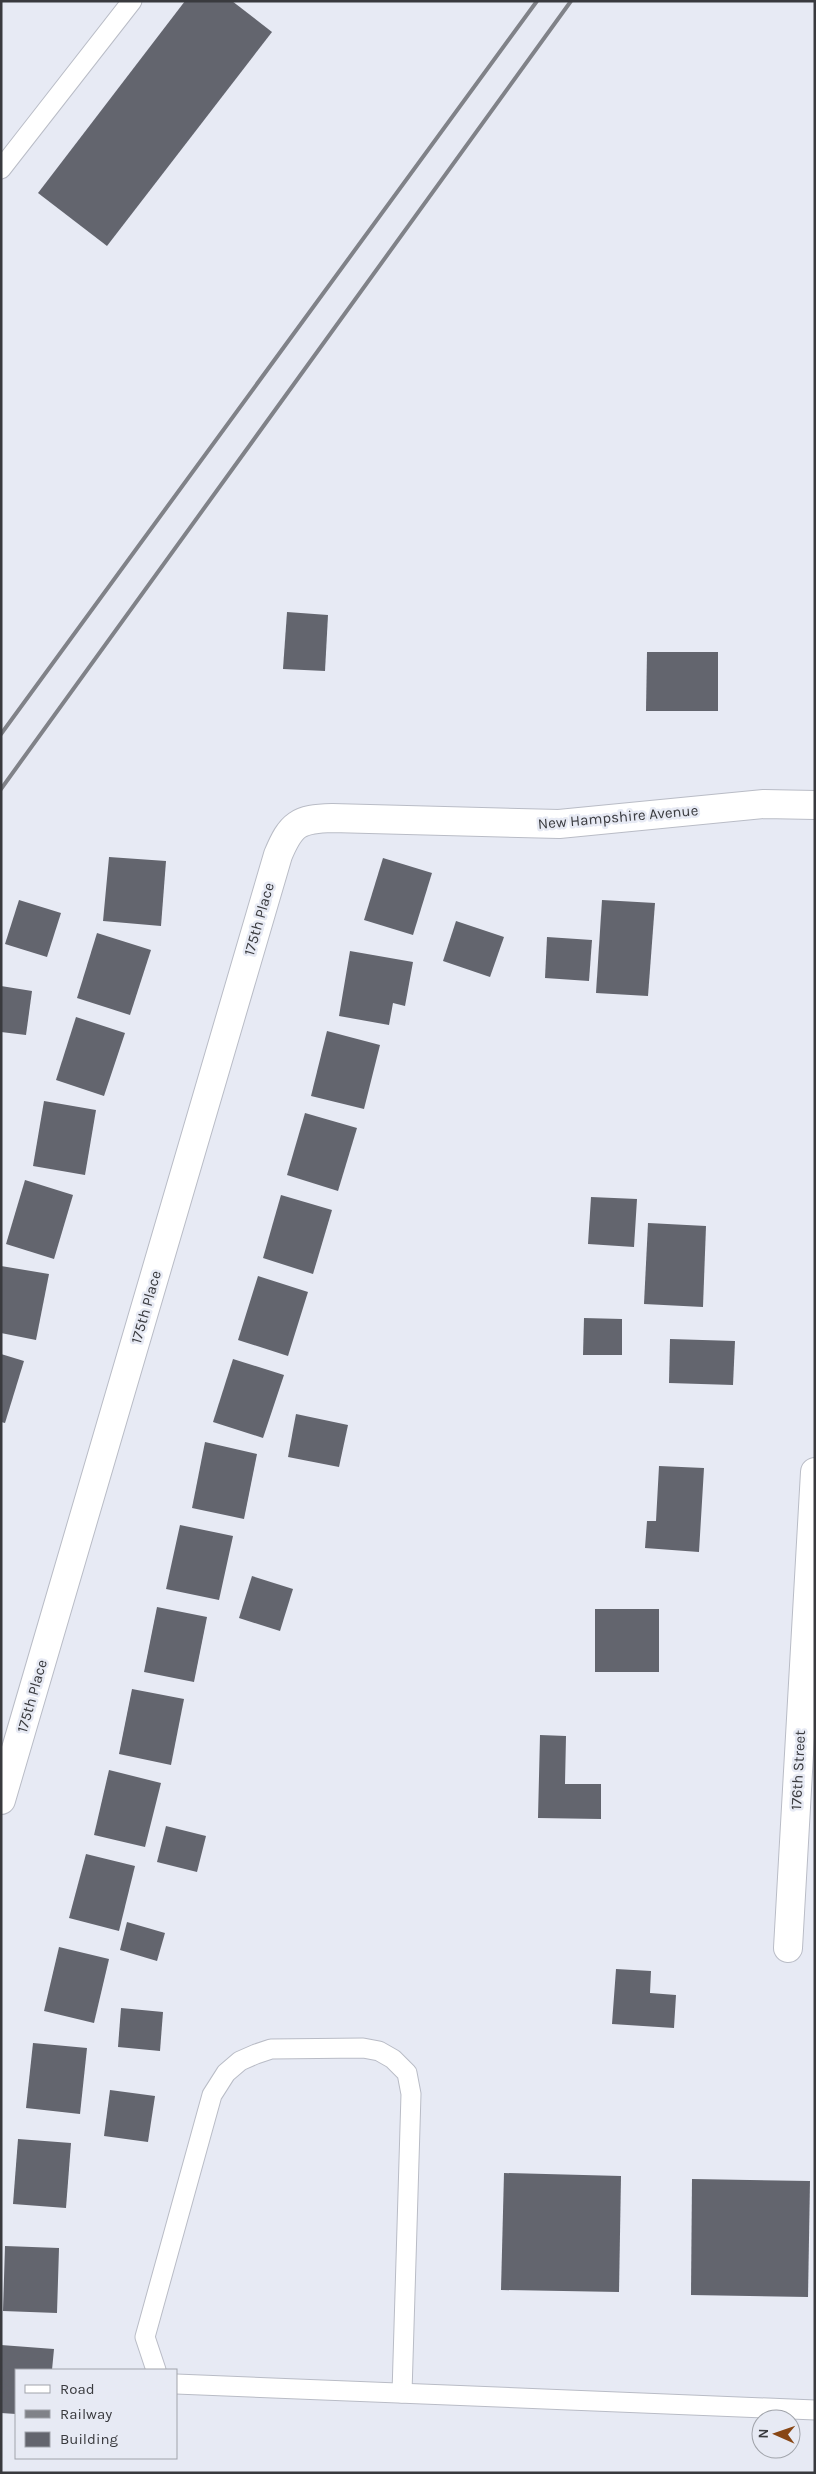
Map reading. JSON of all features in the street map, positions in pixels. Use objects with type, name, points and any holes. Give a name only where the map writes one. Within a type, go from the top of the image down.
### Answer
[{"type":"street","name":"New Hampshire Avenue","points":[[301,821],[332,818],[559,824],[764,804],[815,805]]},
{"type":"street","name":"175th Place","points":[[1,1800],[278,855],[288,833],[301,821]]},
{"type":"street","name":"176th Street","points":[[788,1948],[815,1472]]},
{"type":"lane","points":[[1,169],[132,1]]},
{"type":"lane","points":[[156,2369],[145,2337],[212,2095],[218,2083],[240,2061],[271,2049],[363,2048],[379,2051],[393,2059],[406,2073],[411,2094],[402,2393]]},
{"type":"lane","points":[[178,2384],[815,2410]]},
{"type":"building","points":[[185,1],[232,1],[272,32],[107,246],[38,193]]},
{"type":"building","points":[[287,612],[328,615],[325,671],[283,669]]},
{"type":"building","points":[[647,652],[718,652],[718,711],[646,711]]},
{"type":"building","points":[[109,857],[166,861],[161,926],[103,921]]},
{"type":"building","points":[[383,858],[432,873],[413,935],[364,920]]},
{"type":"building","points":[[19,900],[61,913],[47,957],[5,944]]},
{"type":"building","points":[[602,900],[655,903],[648,996],[596,993]]},
{"type":"building","points":[[456,921],[504,937],[490,977],[443,961]]},
{"type":"building","points":[[97,933],[151,950],[130,1015],[77,998]]},
{"type":"building","points":[[547,937],[592,940],[589,981],[545,978]]},
{"type":"building","points":[[350,951],[413,962],[405,1006],[393,1003],[389,1025],[339,1016]]},
{"type":"building","points":[[1,986],[32,991],[26,1035],[1,1032]]},
{"type":"building","points":[[76,1017],[125,1033],[104,1096],[56,1080]]},
{"type":"building","points":[[327,1031],[380,1045],[364,1109],[311,1096]]},
{"type":"building","points":[[44,1101],[96,1110],[85,1175],[33,1166]]},
{"type":"building","points":[[305,1113],[357,1128],[338,1191],[287,1175]]},
{"type":"building","points":[[25,1180],[73,1195],[54,1259],[6,1244]]},
{"type":"building","points":[[281,1195],[332,1210],[313,1274],[263,1258]]},
{"type":"building","points":[[591,1197],[637,1199],[634,1247],[588,1244]]},
{"type":"building","points":[[648,1223],[706,1226],[703,1307],[644,1304]]},
{"type":"building","points":[[1,1266],[49,1274],[36,1340],[1,1333]]},
{"type":"building","points":[[258,1276],[308,1292],[288,1356],[238,1340]]},
{"type":"building","points":[[584,1318],[622,1319],[622,1355],[583,1355]]},
{"type":"building","points":[[670,1339],[735,1341],[733,1385],[669,1383]]},
{"type":"building","points":[[1,1354],[24,1361],[5,1423],[1,1422]]},
{"type":"building","points":[[233,1359],[284,1375],[263,1438],[213,1422]]},
{"type":"building","points":[[296,1414],[348,1425],[339,1467],[288,1457]]},
{"type":"building","points":[[205,1442],[257,1454],[244,1519],[192,1508]]},
{"type":"building","points":[[659,1466],[704,1468],[699,1552],[645,1548],[647,1521],[656,1521]]},
{"type":"building","points":[[180,1525],[233,1536],[219,1600],[166,1589]]},
{"type":"building","points":[[252,1576],[293,1589],[280,1631],[239,1618]]},
{"type":"building","points":[[157,1607],[207,1617],[194,1682],[144,1672]]},
{"type":"building","points":[[595,1609],[659,1609],[659,1672],[595,1672]]},
{"type":"building","points":[[132,1689],[184,1699],[171,1765],[119,1754]]},
{"type":"building","points":[[540,1735],[566,1736],[565,1784],[601,1784],[601,1819],[538,1818]]},
{"type":"building","points":[[109,1770],[161,1783],[145,1847],[94,1835]]},
{"type":"building","points":[[166,1826],[206,1836],[197,1872],[157,1862]]},
{"type":"building","points":[[86,1854],[135,1866],[119,1931],[69,1918]]},
{"type":"building","points":[[127,1922],[165,1933],[157,1961],[120,1950]]},
{"type":"building","points":[[59,1947],[109,1959],[94,2023],[44,2011]]},
{"type":"building","points":[[616,1969],[651,1971],[650,1993],[676,1995],[674,2028],[612,2024]]},
{"type":"building","points":[[121,2008],[163,2012],[160,2051],[118,2047]]},
{"type":"building","points":[[33,2043],[87,2048],[80,2114],[26,2108]]},
{"type":"building","points":[[110,2090],[155,2096],[148,2142],[104,2136]]},
{"type":"building","points":[[18,2139],[71,2143],[66,2208],[13,2204]]},
{"type":"building","points":[[504,2173],[621,2176],[619,2292],[501,2290]]},
{"type":"building","points":[[692,2179],[810,2181],[808,2297],[691,2295]]},
{"type":"building","points":[[5,2246],[59,2248],[57,2313],[3,2311]]},
{"type":"building","points":[[1,2345],[54,2349],[52,2369],[15,2369],[15,2414],[1,2413]]},
{"type":"railway","points":[[1,734],[537,1]]},
{"type":"railway","points":[[1,789],[571,1]]}]
